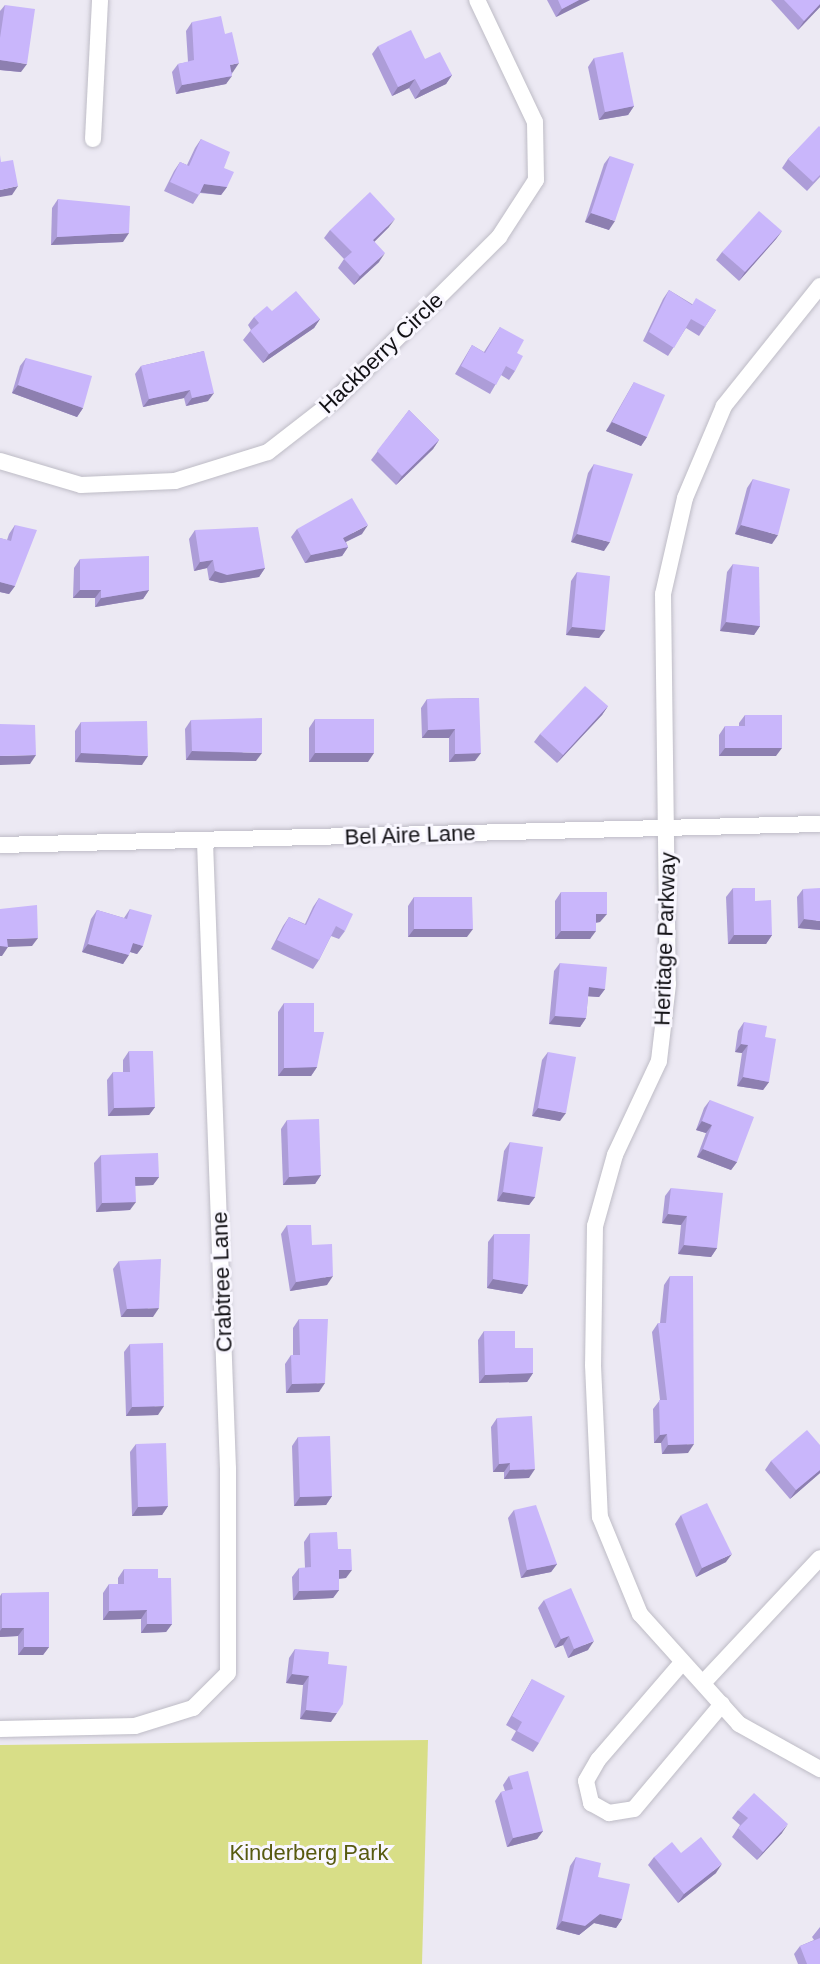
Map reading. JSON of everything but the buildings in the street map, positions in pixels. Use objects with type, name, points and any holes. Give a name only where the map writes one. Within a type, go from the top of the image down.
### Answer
[{"type":"street","points":[[93,139],[100,0]]},
{"type":"street","name":"Hackberry Circle","points":[[0,461],[81,485],[175,481],[268,452],[336,399],[499,237],[536,180],[535,122],[477,0]]},
{"type":"street","name":"Heritage Parkway","points":[[820,286],[724,406],[685,498],[663,594],[668,984],[659,1061],[615,1155],[595,1226],[593,1365],[600,1517],[640,1614],[680,1665],[703,1683],[739,1724],[820,1769]]},
{"type":"street","name":"Bel Aire Lane","points":[[0,845],[820,824]]},
{"type":"street","name":"Crabtree Lane","points":[[0,1729],[135,1726],[193,1708],[228,1673],[231,1598],[205,841]]},
{"type":"street","points":[[703,1683],[820,1558]]},
{"type":"street","points":[[680,1665],[598,1760],[586,1781],[591,1803],[609,1813],[634,1809],[722,1704]]},
{"type":"green space","name":"Kinderberg Park","points":[[428,1740],[422,1964],[0,1964],[0,1745]]}]
